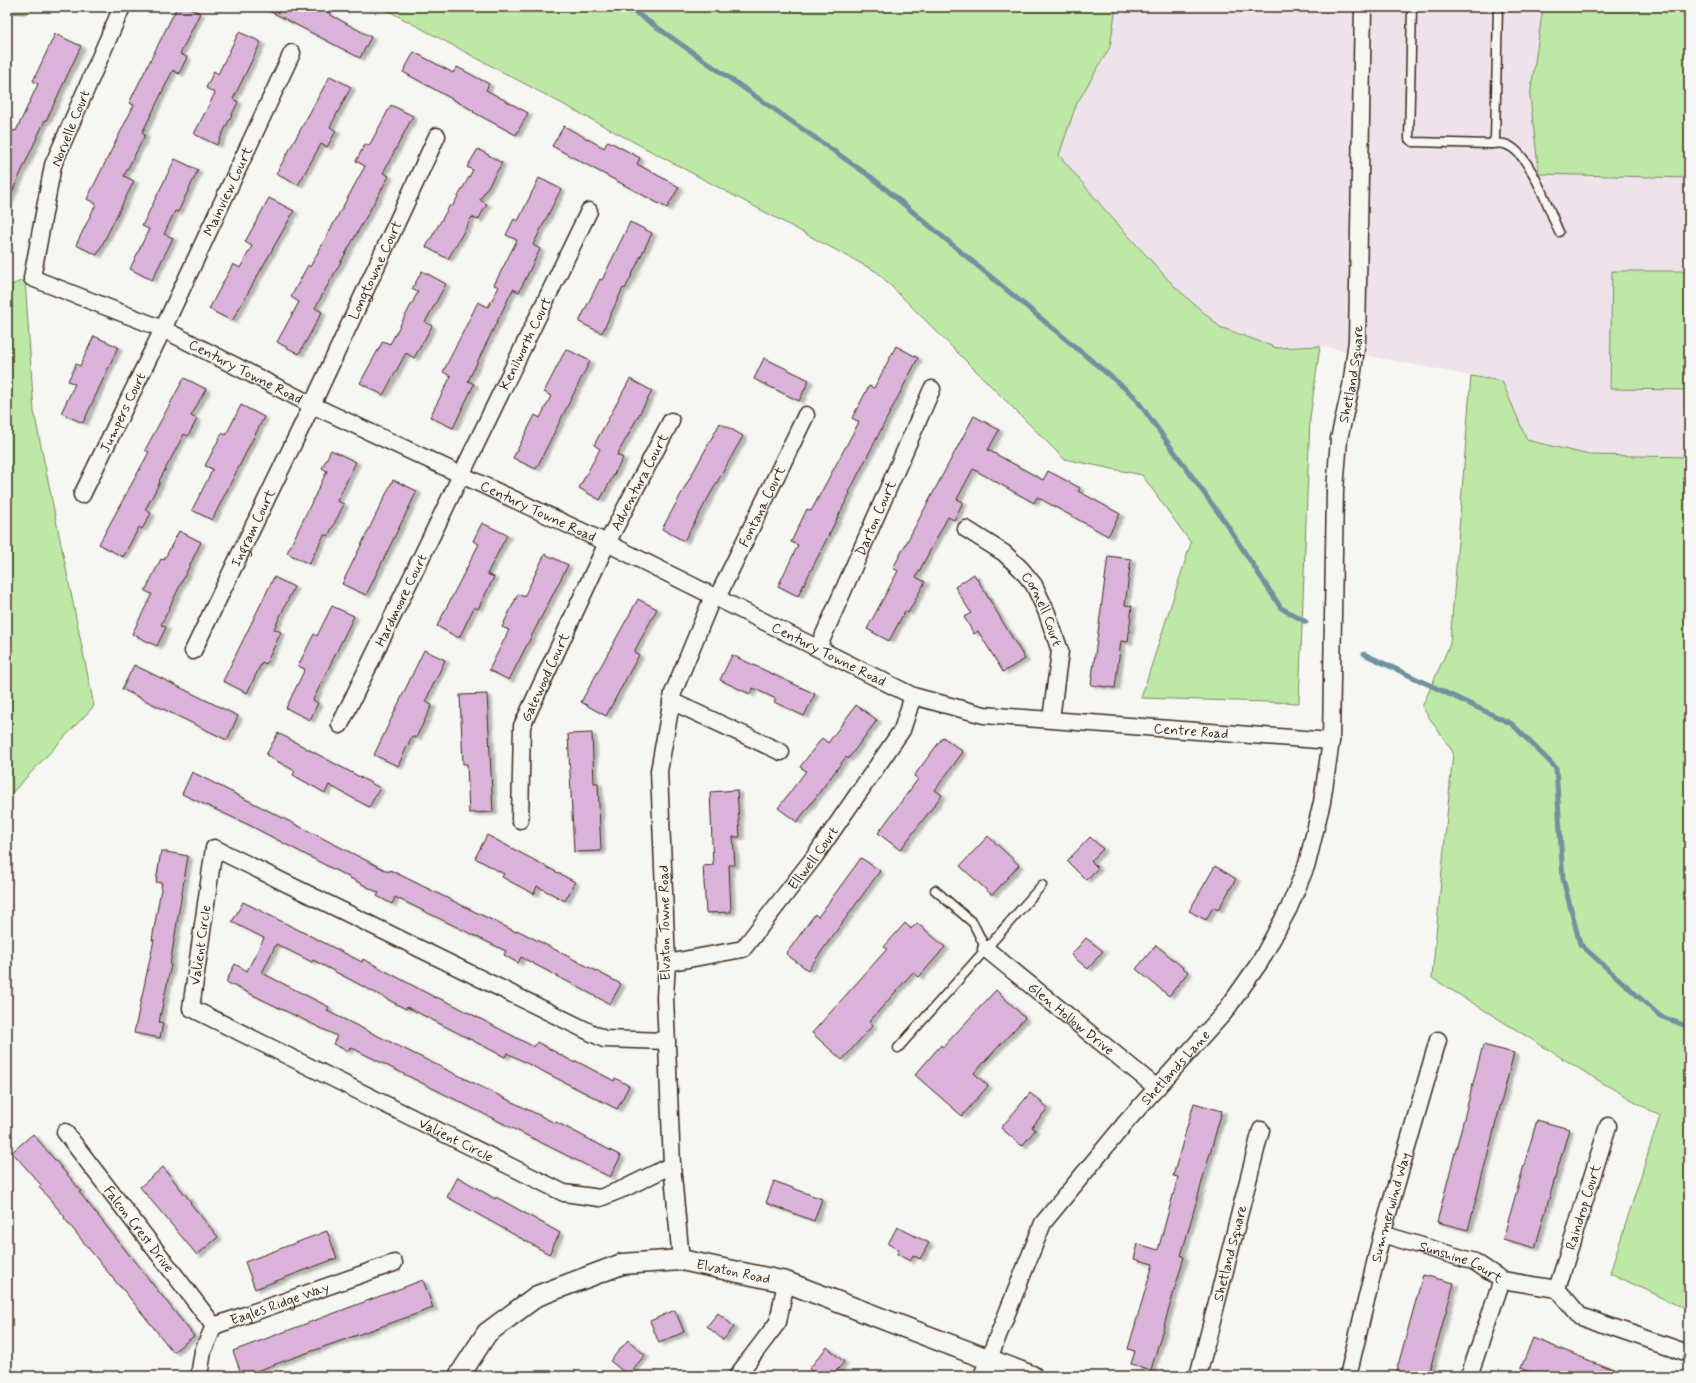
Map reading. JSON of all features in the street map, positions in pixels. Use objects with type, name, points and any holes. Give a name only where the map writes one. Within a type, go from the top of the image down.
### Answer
[{"type":"street","name":"Norvelle Court","points":[[32,278],[53,165],[122,7]]},
{"type":"street","name":"Shetland Square","points":[[1331,741],[1335,490],[1338,446],[1357,341],[1363,7]]},
{"type":"street","name":"Mainview Court","points":[[163,329],[292,53]]},
{"type":"street","name":"Longtowne Court","points":[[312,405],[437,136]]},
{"type":"street","name":"Kenilworth Court","points":[[461,475],[589,211]]},
{"type":"street","name":"Century Towne Road","points":[[32,278],[163,329],[312,405],[607,543],[913,696],[984,715],[1051,720]]},
{"type":"street","name":"Jumpers Court","points":[[82,495],[163,329]]},
{"type":"street","name":"Darton Court","points":[[818,648],[932,389]]},
{"type":"street","name":"Ingram Court","points":[[193,651],[312,405]]},
{"type":"street","name":"Fontana Court","points":[[715,597],[806,415]]},
{"type":"street","name":"Adventura Court","points":[[607,543],[671,421]]},
{"type":"street","name":"Hardmoore Court","points":[[340,725],[461,475]]},
{"type":"street","name":"Cornell Court","points":[[966,529],[1004,552],[1021,569],[1034,585],[1047,613],[1060,651],[1051,720]]},
{"type":"street","name":"Gatewood Court","points":[[520,820],[522,726],[607,543]]},
{"type":"street","name":"Elvaton Towne Road","points":[[681,1260],[672,1165],[665,997],[667,963],[659,771],[673,693],[715,597]]},
{"type":"street","name":"Ellwell Court","points":[[667,963],[743,949],[816,856],[902,730],[913,696]]},
{"type":"street","points":[[671,701],[781,752]]},
{"type":"street","name":"Centre Road","points":[[1051,720],[1331,741]]},
{"type":"street","name":"Shetlands Lane","points":[[985,1367],[1043,1223],[1127,1121],[1224,1013],[1260,962],[1289,908],[1307,864],[1322,802],[1331,741]]},
{"type":"street","name":"Valient Circle","points":[[667,1041],[604,1039],[214,848],[191,1008],[564,1192],[600,1198],[625,1188],[672,1165]]},
{"type":"street","name":"Glen Hollow Drive","points":[[986,949],[1157,1088]]},
{"type":"street","name":"Summerwind Way","points":[[1348,1376],[1382,1234],[1438,1040]]},
{"type":"street","name":"Raindrop Court","points":[[1557,1289],[1608,1126]]},
{"type":"street","name":"Shetland Square","points":[[1198,1376],[1261,1130]]},
{"type":"street","name":"Falcon Crest Drive","points":[[65,1132],[214,1326]]},
{"type":"street","name":"Sunshine Court","points":[[1382,1234],[1475,1262],[1502,1280],[1557,1289]]},
{"type":"street","name":"Elvaton Road","points":[[459,1376],[487,1334],[537,1296],[622,1264],[681,1260],[786,1282],[985,1367],[1032,1376]]},
{"type":"street","name":"Eagles Ridge Way","points":[[199,1376],[203,1351],[214,1326],[394,1263]]},
{"type":"street","points":[[1469,1376],[1502,1280]]},
{"type":"street","points":[[738,1376],[778,1322],[786,1282]]},
{"type":"street","points":[[1557,1289],[1580,1316],[1688,1353]]},
{"type":"lane","points":[[1412,7],[1409,139],[1413,142],[1504,144],[1512,148],[1524,158],[1532,171],[1559,232]]},
{"type":"lane","points":[[1491,144],[1495,139],[1498,7]]},
{"type":"lane","points":[[898,1048],[1042,885]]},
{"type":"lane","points":[[935,890],[973,923],[986,949]]},
{"type":"shaded area","points":[[1116,7],[1689,7],[1689,457],[1589,455],[1526,440],[1502,381],[1320,346],[1277,348],[1220,327],[1174,286],[1105,210],[1059,155],[1076,105],[1110,47]]},
{"type":"green space","points":[[7,7],[31,7],[25,14],[7,13]]},
{"type":"green space","points":[[381,7],[1116,7],[1110,47],[1076,105],[1059,155],[1105,210],[1174,286],[1220,327],[1277,348],[1320,346],[1310,418],[1299,703],[1141,698],[1191,543],[1142,475],[1064,459],[877,272]]},
{"type":"green space","points":[[1543,7],[1689,7],[1689,178],[1539,174],[1530,97]]},
{"type":"green space","points":[[1612,271],[1689,271],[1689,390],[1610,389]]},
{"type":"green space","points":[[25,279],[34,412],[94,706],[7,798],[7,287]]},
{"type":"green space","points":[[1471,376],[1502,381],[1527,440],[1589,455],[1689,457],[1689,1311],[1610,1273],[1660,1116],[1596,1079],[1432,978],[1453,752],[1422,707],[1450,644]]},
{"type":"building","points":[[177,7],[187,7],[200,13],[180,54],[187,57],[179,74],[173,70],[142,133],[145,135],[124,176],[134,181],[97,255],[76,245],[96,204],[87,199],[134,105],[129,103]]},
{"type":"building","points":[[262,7],[319,7],[371,37],[360,58]]},
{"type":"building","points":[[239,32],[261,42],[233,99],[238,102],[217,145],[194,134],[215,93],[206,88],[214,71],[218,74]]},
{"type":"building","points":[[55,34],[81,46],[7,203],[7,140],[12,130],[16,131],[38,84],[33,81]]},
{"type":"building","points":[[414,52],[453,73],[457,67],[489,84],[486,90],[528,113],[516,135],[403,72]]},
{"type":"building","points":[[330,76],[351,87],[330,127],[336,131],[327,147],[321,144],[298,185],[276,174]]},
{"type":"building","points":[[391,105],[413,116],[383,173],[389,176],[315,308],[322,312],[299,354],[277,342],[299,302],[291,297],[308,265],[310,267],[365,166],[356,161],[365,144],[369,146]]},
{"type":"building","points":[[564,126],[604,148],[608,141],[640,158],[637,164],[679,187],[667,208],[552,146]]},
{"type":"building","points":[[478,149],[502,163],[480,200],[487,204],[478,220],[472,217],[448,259],[426,247],[450,205],[452,207],[473,170],[467,167]]},
{"type":"building","points":[[175,159],[198,170],[178,212],[175,211],[164,234],[173,238],[152,280],[130,269],[149,229],[142,226]]},
{"type":"building","points":[[539,178],[561,189],[533,245],[540,249],[519,292],[513,289],[468,381],[474,384],[453,428],[430,417],[451,376],[443,372],[478,302],[488,307],[499,287],[494,285],[517,240],[506,235],[514,219],[518,221]]},
{"type":"building","points":[[269,198],[294,211],[232,321],[209,309],[233,264],[240,268],[252,246],[245,242]]},
{"type":"building","points":[[630,222],[652,233],[625,289],[623,288],[602,333],[579,322],[600,279],[602,280]]},
{"type":"building","points":[[422,271],[446,284],[425,322],[432,326],[414,358],[406,353],[383,395],[360,383],[383,341],[390,344],[418,292],[412,289]]},
{"type":"building","points":[[94,336],[118,347],[83,423],[61,413],[75,384],[68,381],[76,364],[80,366]]},
{"type":"building","points":[[896,346],[918,358],[849,492],[850,493],[798,596],[778,586],[798,545],[791,542],[807,509],[811,511],[859,422],[852,418],[869,386],[874,388]]},
{"type":"building","points":[[566,349],[590,361],[536,469],[513,458],[535,415],[540,418],[551,396],[544,392]]},
{"type":"building","points":[[764,358],[809,380],[799,401],[754,379]]},
{"type":"building","points":[[184,378],[206,389],[191,416],[197,419],[188,436],[184,434],[145,510],[151,513],[142,529],[139,527],[123,557],[99,544],[149,452],[145,450]]},
{"type":"building","points":[[630,379],[652,391],[617,455],[623,458],[600,500],[579,488],[600,449],[594,445]]},
{"type":"building","points":[[241,405],[264,417],[212,520],[192,510],[213,469],[205,466],[222,433],[226,435]]},
{"type":"building","points":[[974,416],[999,430],[988,450],[1043,480],[1048,471],[1080,488],[1078,491],[1120,514],[1108,536],[1037,497],[1034,503],[973,469],[957,499],[963,502],[954,520],[948,517],[916,577],[925,582],[908,613],[905,611],[889,641],[867,629],[898,571],[893,568]]},
{"type":"building","points":[[720,423],[743,436],[684,541],[662,529]]},
{"type":"building","points":[[331,450],[356,462],[337,501],[344,504],[328,536],[324,535],[309,564],[287,553],[327,471],[322,468]]},
{"type":"building","points":[[393,480],[417,491],[366,595],[342,584]]},
{"type":"building","points":[[482,523],[507,535],[487,574],[494,577],[478,609],[474,607],[459,638],[437,626],[479,544],[473,541]]},
{"type":"building","points":[[179,531],[201,542],[161,625],[166,627],[157,646],[132,634],[152,594],[145,591],[161,559],[164,560]]},
{"type":"building","points":[[545,554],[568,565],[509,680],[489,670],[509,630],[502,627],[518,594],[524,597]]},
{"type":"building","points":[[1108,556],[1131,559],[1125,605],[1132,606],[1128,642],[1121,641],[1115,688],[1091,685]]},
{"type":"building","points":[[974,574],[1025,659],[1003,672],[978,631],[974,634],[964,617],[971,613],[955,587]]},
{"type":"building","points":[[274,577],[294,587],[274,629],[281,632],[266,664],[262,662],[247,693],[223,681]]},
{"type":"building","points":[[638,599],[657,609],[634,652],[639,655],[606,716],[581,702]]},
{"type":"building","points":[[332,606],[354,616],[313,700],[318,703],[310,720],[286,708],[305,669],[298,666],[314,634],[317,636]]},
{"type":"building","points":[[424,650],[445,660],[425,702],[432,705],[416,738],[412,736],[398,766],[374,755]]},
{"type":"building","points":[[732,655],[815,694],[804,716],[774,702],[776,699],[753,688],[750,694],[720,680]]},
{"type":"building","points":[[134,665],[238,716],[227,740],[122,689]]},
{"type":"building","points":[[487,694],[493,812],[469,813],[467,764],[463,764],[460,695]]},
{"type":"building","points":[[856,705],[877,720],[848,759],[846,757],[797,822],[778,808],[806,771],[800,767],[822,738],[828,743]]},
{"type":"building","points":[[278,733],[380,788],[369,807],[329,785],[325,793],[293,775],[295,771],[266,755]]},
{"type":"building","points":[[592,733],[594,783],[598,783],[601,851],[574,852],[568,734]]},
{"type":"building","points":[[943,737],[963,752],[935,790],[942,795],[900,850],[878,833],[918,779],[914,776]]},
{"type":"building","points":[[192,772],[389,872],[390,870],[516,932],[517,930],[621,984],[610,1004],[521,957],[518,963],[504,955],[506,951],[395,897],[392,904],[377,896],[379,893],[249,825],[182,794]]},
{"type":"building","points":[[737,790],[740,837],[733,837],[735,865],[729,865],[731,912],[706,913],[703,866],[713,865],[710,792]]},
{"type":"building","points":[[487,835],[575,882],[565,901],[537,886],[534,894],[502,877],[504,874],[475,858]]},
{"type":"building","points":[[988,836],[1019,865],[992,895],[960,866]]},
{"type":"building","points":[[1090,837],[1103,849],[1091,861],[1098,868],[1086,880],[1067,861]]},
{"type":"building","points":[[161,851],[188,856],[171,965],[159,1022],[163,1023],[160,1038],[134,1033],[154,940],[152,940],[162,883],[156,882]]},
{"type":"building","points":[[861,858],[880,871],[808,970],[786,954],[815,914],[818,917]]},
{"type":"building","points":[[1215,866],[1236,879],[1218,910],[1213,907],[1206,920],[1189,911]]},
{"type":"building","points":[[243,902],[362,962],[363,959],[436,998],[450,1003],[534,1047],[537,1042],[575,1063],[576,1061],[614,1081],[615,1078],[629,1086],[617,1109],[507,1053],[505,1057],[407,1007],[406,1009],[313,960],[312,962],[276,944],[262,973],[329,1007],[327,1011],[555,1123],[556,1122],[621,1156],[610,1177],[350,1047],[348,1051],[333,1044],[337,1036],[226,982],[235,964],[247,971],[264,938],[232,922]]},
{"type":"building","points":[[905,923],[911,929],[917,923],[945,947],[919,977],[913,972],[869,1022],[873,1025],[842,1060],[812,1033],[887,949],[884,947]]},
{"type":"building","points":[[1086,938],[1103,951],[1088,969],[1071,955]]},
{"type":"building","points":[[1156,945],[1188,972],[1169,996],[1136,969]]},
{"type":"building","points":[[996,990],[1025,1018],[974,1073],[988,1086],[962,1116],[915,1075],[941,1045],[943,1047]]},
{"type":"building","points":[[1483,1045],[1514,1053],[1468,1230],[1437,1222]]},
{"type":"building","points":[[1030,1093],[1048,1108],[1032,1127],[1035,1130],[1022,1146],[1001,1128]]},
{"type":"building","points":[[1194,1103],[1222,1111],[1181,1256],[1184,1257],[1151,1370],[1131,1364],[1135,1351],[1128,1349],[1153,1264],[1134,1259],[1138,1244],[1158,1250],[1178,1177],[1173,1176]]},
{"type":"building","points":[[1537,1120],[1569,1129],[1535,1248],[1503,1239]]},
{"type":"building","points":[[33,1134],[81,1191],[79,1192],[194,1336],[173,1352],[64,1218],[65,1217],[39,1187],[41,1185],[12,1152]]},
{"type":"building","points":[[163,1167],[218,1237],[197,1255],[140,1187]]},
{"type":"building","points":[[458,1177],[495,1199],[496,1197],[560,1233],[549,1254],[447,1197]]},
{"type":"building","points":[[774,1181],[822,1199],[814,1221],[766,1203]]},
{"type":"building","points":[[897,1227],[929,1243],[920,1259],[913,1255],[910,1261],[897,1254],[899,1250],[888,1244]]},
{"type":"building","points":[[327,1231],[337,1258],[255,1289],[245,1262]]},
{"type":"building","points":[[1423,1275],[1454,1283],[1428,1376],[1395,1376]]},
{"type":"building","points":[[423,1280],[433,1308],[242,1376],[233,1351]]},
{"type":"building","points":[[675,1310],[684,1332],[659,1343],[650,1321]]},
{"type":"building","points":[[718,1313],[734,1327],[723,1340],[707,1326]]},
{"type":"building","points":[[1533,1338],[1626,1376],[1539,1376],[1521,1368]]},
{"type":"building","points":[[628,1340],[645,1355],[628,1375],[610,1361]]},
{"type":"building","points":[[827,1347],[844,1362],[832,1376],[817,1376],[809,1369]]},
{"type":"waterway","points":[[611,7],[635,12],[871,177],[1134,396],[1225,522],[1281,608],[1306,622]]},
{"type":"waterway","points":[[1364,654],[1512,724],[1556,768],[1563,879],[1580,944],[1660,1016],[1689,1027]]}]
